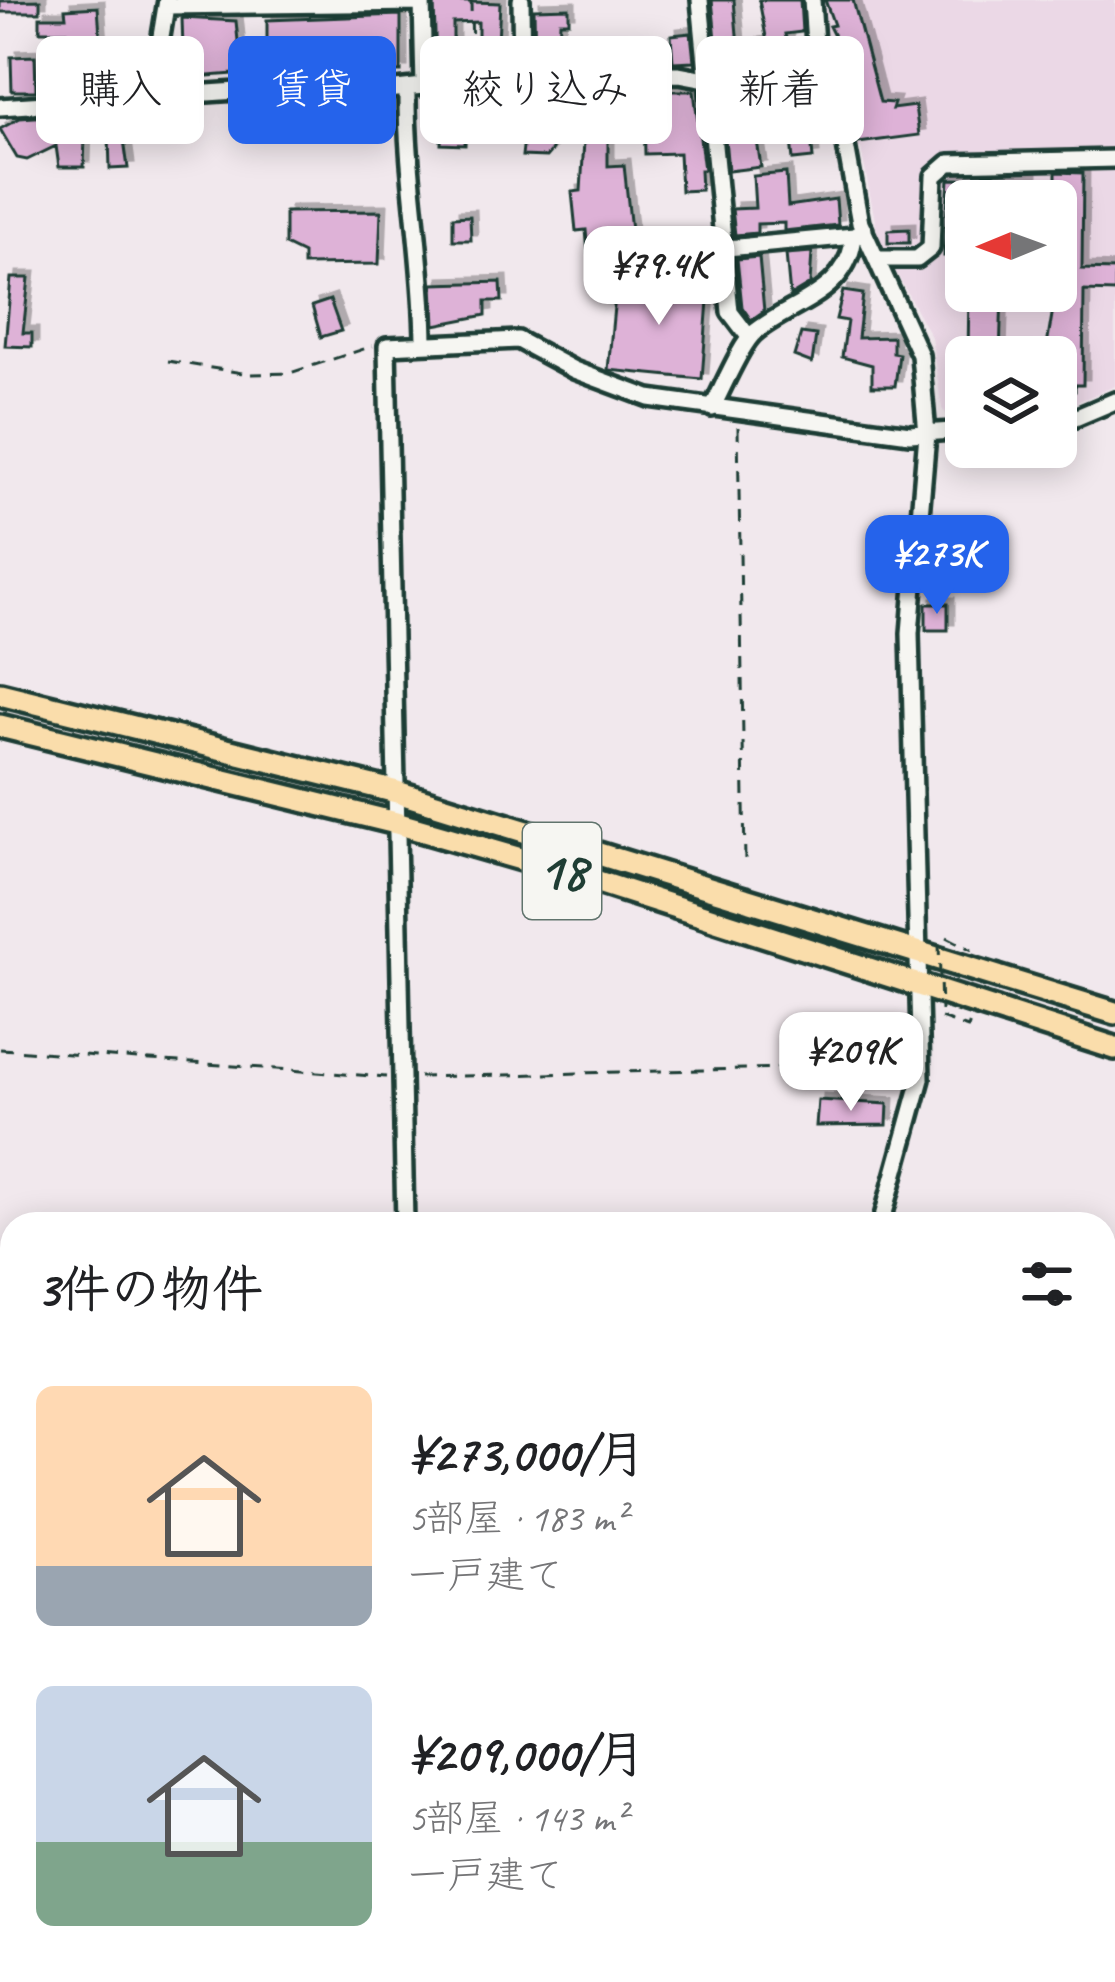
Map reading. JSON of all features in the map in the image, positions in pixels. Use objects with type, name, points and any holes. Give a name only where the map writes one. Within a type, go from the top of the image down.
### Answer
[{"type":"highway","name":"18","points":[[0,694],[397,792],[1115,1012]]},
{"type":"highway","name":"18","points":[[0,726],[396,823],[1115,1048]]},
{"type":"street","points":[[521,0],[521,36]]},
{"type":"street","points":[[700,0],[704,36]]},
{"type":"street","points":[[812,0],[814,36]]},
{"type":"street","points":[[161,36],[166,3],[422,1],[406,157],[417,196],[424,340]]},
{"type":"street","points":[[204,95],[420,87]]},
{"type":"street","points":[[0,106],[36,104]]},
{"type":"street","points":[[715,144],[730,312],[749,337]]},
{"type":"street","points":[[843,144],[858,233],[877,259],[920,355],[927,434],[910,632],[921,1064],[884,1212]]},
{"type":"street","points":[[877,259],[917,259],[931,248],[934,176],[950,163],[1115,158]]},
{"type":"street","points":[[727,248],[858,233]]},
{"type":"street","points":[[712,407],[749,337],[811,303],[844,267],[858,233]]},
{"type":"street","points":[[405,1212],[387,346],[424,340],[518,340],[621,389],[737,411],[927,434],[945,432]]},
{"type":"street","points":[[1077,417],[1115,400]]},
{"type":"path","points":[[471,0],[471,36]]},
{"type":"path","points":[[168,361],[249,374],[290,373],[369,346],[387,346]]},
{"type":"path","points":[[737,411],[745,863]]},
{"type":"path","points":[[939,943],[941,1015]]},
{"type":"path","points":[[0,1049],[402,1078],[921,1064]]},
{"type":"shaded area","points":[[820,0],[1115,0],[1115,386],[1077,402],[1077,336],[945,336],[945,412],[931,337],[879,241],[861,148],[853,144],[864,144],[864,36],[823,36]]},
{"type":"building","points":[[40,0],[40,12],[0,12],[0,1]]},
{"type":"building","points":[[712,0],[734,0],[737,36],[716,36]]},
{"type":"building","points":[[759,0],[800,0],[802,32],[766,36]]},
{"type":"building","points":[[825,0],[853,0],[863,36],[834,36],[829,26],[834,25]]},
{"type":"building","points":[[434,1],[500,3],[498,36],[478,36],[478,22],[453,23],[453,36],[435,36]]},
{"type":"building","points":[[98,7],[100,36],[40,31],[40,17],[66,17],[65,9]]},
{"type":"building","points":[[569,8],[569,22],[560,22],[559,36],[534,36],[534,9]]},
{"type":"building","points":[[401,15],[401,72],[396,72],[396,36],[267,36],[267,20]]},
{"type":"building","points":[[182,18],[236,21],[238,36],[228,36],[228,75],[204,76],[204,36],[183,36]]},
{"type":"building","points":[[691,33],[694,61],[673,62],[671,35]]},
{"type":"building","points":[[864,42],[880,102],[894,103],[892,109],[915,106],[919,135],[864,142]]},
{"type":"building","points":[[35,56],[36,91],[12,91],[11,57]]},
{"type":"building","points":[[672,91],[694,91],[696,144],[701,144],[704,170],[700,170],[701,190],[681,191],[679,153],[645,154],[645,144],[672,144]]},
{"type":"building","points":[[36,117],[36,144],[85,144],[84,167],[59,167],[56,146],[27,160],[17,158],[0,129],[20,118]]},
{"type":"building","points":[[109,144],[125,144],[128,168],[110,169]]},
{"type":"building","points":[[523,144],[553,144],[546,157],[522,156]]},
{"type":"building","points":[[584,144],[608,144],[608,166],[624,165],[633,249],[588,253],[586,230],[576,231],[572,192],[581,191]]},
{"type":"building","points":[[726,144],[758,144],[761,167],[728,171]]},
{"type":"building","points":[[791,144],[812,144],[813,158],[793,160]]},
{"type":"building","points":[[1056,172],[1083,173],[1082,269],[1115,270],[1115,292],[1084,291],[1083,385],[1077,385],[1077,336],[1048,336],[1052,312],[1077,312],[1077,180],[1056,180]]},
{"type":"building","points":[[786,173],[788,206],[836,199],[838,225],[784,231],[784,223],[757,224],[757,233],[735,235],[732,209],[755,208],[753,176]]},
{"type":"building","points":[[381,211],[379,264],[303,265],[303,254],[285,245],[285,212]]},
{"type":"building","points":[[470,216],[471,240],[453,240],[453,217]]},
{"type":"building","points":[[909,229],[909,243],[888,243],[888,230]]},
{"type":"building","points":[[812,252],[810,284],[790,296],[786,254]]},
{"type":"building","points":[[759,257],[764,311],[751,320],[742,307],[737,259]]},
{"type":"building","points":[[617,275],[709,287],[702,379],[608,370]]},
{"type":"building","points":[[11,278],[29,278],[23,333],[32,333],[32,347],[5,346]]},
{"type":"building","points":[[501,282],[502,301],[486,301],[486,315],[435,325],[433,284]]},
{"type":"building","points":[[843,291],[863,294],[858,338],[893,337],[893,353],[899,354],[895,386],[872,386],[872,365],[842,357],[847,321],[836,319]]},
{"type":"building","points":[[330,300],[341,331],[321,337],[312,306]]},
{"type":"building","points":[[969,312],[1001,312],[1001,336],[968,336]]},
{"type":"building","points":[[801,333],[816,335],[812,363],[794,356]]},
{"type":"building","points":[[926,604],[948,604],[948,630],[926,630]]},
{"type":"building","points":[[818,1100],[888,1104],[887,1125],[816,1126]]}]
